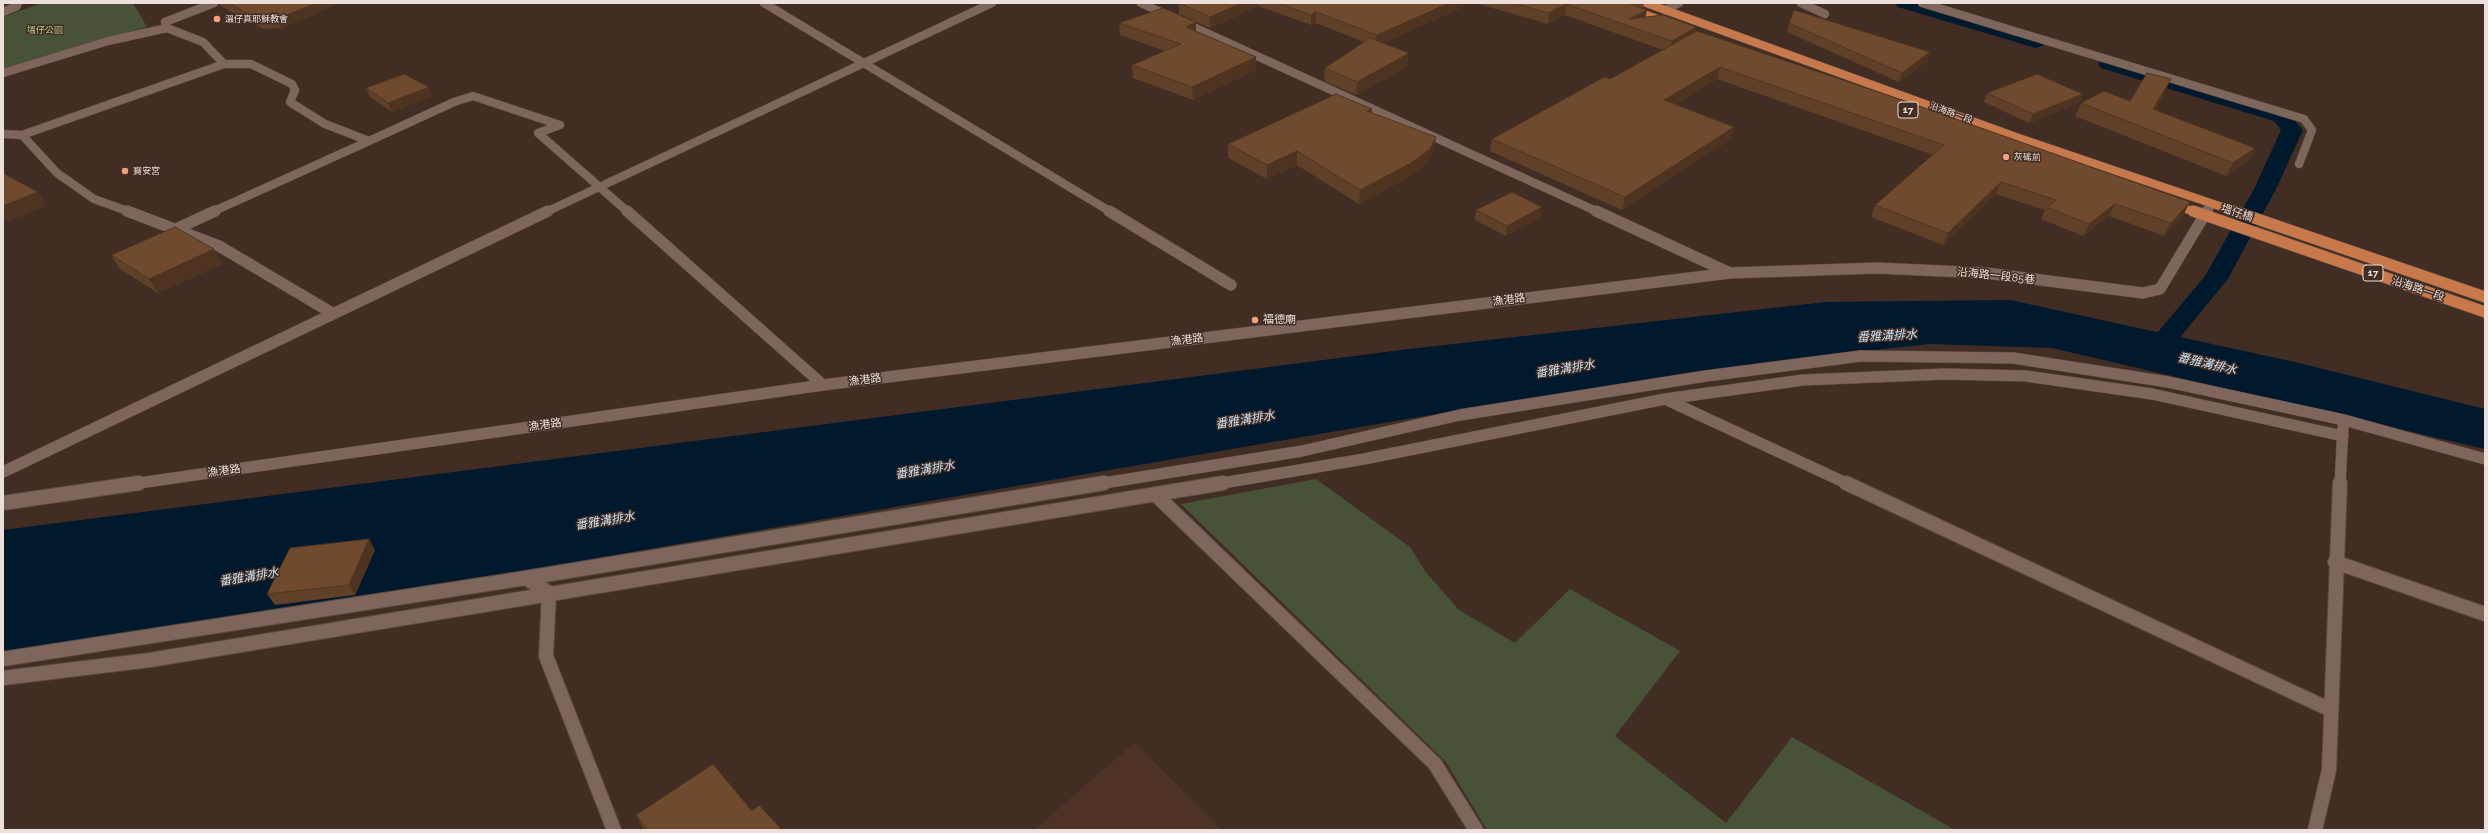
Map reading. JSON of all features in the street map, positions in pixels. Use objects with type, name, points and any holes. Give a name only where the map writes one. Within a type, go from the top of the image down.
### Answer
[{"type":"main road","points":[[1613,3],[1676,26]]},
{"type":"main road","points":[[1625,7],[1636,3]]},
{"type":"main road","name":"沿海路一段","points":[[1646,3],[2019,138],[2212,204]]},
{"type":"main road","points":[[1785,65],[1798,58]]},
{"type":"main road","name":"17","points":[[2160,200],[2205,215]]},
{"type":"main road","name":"塭仔橋","points":[[2212,204],[2267,223]]},
{"type":"main road","name":"塭仔橋","points":[[2205,215],[2261,234]]},
{"type":"main road","name":"沿海路一段","points":[[2267,223],[2485,297]]},
{"type":"main road","name":"沿海路一段","points":[[2261,234],[2485,312]]},
{"type":"street","points":[[3,12],[17,6],[18,3]]},
{"type":"street","points":[[167,28],[165,22],[214,3]]},
{"type":"street","points":[[764,3],[1231,285]]},
{"type":"street","points":[[3,472],[332,313],[866,64],[992,3]]},
{"type":"street","points":[[1141,3],[1730,273]]},
{"type":"street","points":[[1665,10],[1679,3]]},
{"type":"street","points":[[1801,3],[1825,14]]},
{"type":"street","points":[[1922,3],[2304,119],[2312,130],[2299,164]]},
{"type":"street","points":[[3,73],[108,41],[167,28],[204,42],[224,64]]},
{"type":"street","points":[[3,134],[22,135],[224,64],[251,64],[292,84],[294,90],[290,102],[325,124],[369,141]]},
{"type":"street","points":[[176,229],[454,102],[473,96],[560,125],[538,133],[823,386]]},
{"type":"street","points":[[22,135],[58,172],[94,199],[219,246],[332,313]]},
{"type":"street","name":"沿海路一段85巷","points":[[1730,273],[1877,268],[1986,273],[2143,293],[2160,290],[2212,204]]},
{"type":"street","name":"漁港路","points":[[3,503],[823,386],[1730,273]]},
{"type":"street","points":[[3,659],[526,578],[1302,451],[1460,415],[1706,376],[1861,356],[2013,358],[2168,382],[2344,420],[2485,459]]},
{"type":"street","points":[[3,678],[150,660],[549,593],[1156,495],[1364,459],[1665,399],[1803,380],[1946,374],[2026,376],[2152,394],[2343,436]]},
{"type":"street","points":[[1665,399],[2331,710]]},
{"type":"street","points":[[2315,830],[2329,770],[2335,562],[2344,420]]},
{"type":"street","points":[[1156,495],[1434,764],[1476,830]]},
{"type":"street","points":[[2335,562],[2485,614]]},
{"type":"street","points":[[526,578],[549,593]]},
{"type":"street","points":[[549,593],[546,656],[614,830]]},
{"type":"shaded area","points":[[1135,742],[1221,830],[1034,830]]},
{"type":"green space","name":"塭仔公園","points":[[42,3],[133,3],[147,27],[3,69],[3,17]]},
{"type":"green space","points":[[1316,479],[1410,547],[1425,571],[1459,610],[1515,643],[1570,589],[1680,651],[1615,736],[1726,823],[1792,737],[1955,830],[1487,830],[1446,762],[1181,504]]},
{"type":"water","name":"番雅溝排水","points":[[2010,300],[2299,363],[2485,409],[2485,449],[2052,348],[1930,344],[1800,358],[1465,409],[498,575],[3,654],[3,530],[1409,349],[1826,302]]},
{"type":"building","points":[[229,3],[316,3],[276,19],[258,19]]},
{"type":"building","points":[[1179,3],[1242,3],[1210,17]]},
{"type":"building","points":[[1279,3],[1449,3],[1377,35],[1316,12],[1311,15]]},
{"type":"building","points":[[1513,3],[1628,3],[1647,10],[1629,19],[1663,15],[1696,27],[1672,41],[1566,4],[1549,13]]},
{"type":"building","points":[[1163,8],[1196,22],[1186,27],[1256,57],[1192,87],[1132,65],[1181,44],[1119,23]]},
{"type":"building","points":[[1794,10],[1930,52],[1902,73],[1789,23]]},
{"type":"building","points":[[1697,31],[1902,100],[2190,202],[2171,223],[2115,204],[2089,224],[2047,207],[2056,200],[2001,182],[1948,233],[1875,205],[1944,145],[1720,67],[1664,100],[1734,127],[1625,197],[1492,139],[1604,77],[1610,79]]},
{"type":"building","points":[[1370,38],[1409,53],[1357,82],[1325,68]]},
{"type":"building","points":[[2147,73],[2171,79],[2153,109],[2255,148],[2233,163],[2081,103],[2104,91],[2130,101]]},
{"type":"building","points":[[404,74],[429,87],[388,103],[366,88]]},
{"type":"building","points":[[2037,74],[2083,94],[2033,114],[1987,93]]},
{"type":"building","points":[[1336,94],[1372,109],[1367,111],[1436,137],[1430,149],[1411,163],[1360,190],[1297,151],[1267,165],[1228,144]]},
{"type":"building","points":[[3,173],[38,192],[3,206]]},
{"type":"building","points":[[1512,192],[1542,207],[1507,226],[1476,210]]},
{"type":"building","points":[[175,227],[214,249],[149,279],[111,255]]},
{"type":"building","points":[[369,539],[349,585],[267,594],[290,548]]},
{"type":"building","points":[[713,764],[752,811],[759,805],[782,830],[648,830],[636,815]]},
{"type":"waterway","points":[[1904,3],[2036,42]]},
{"type":"waterway","points":[[2108,64],[2281,117],[2292,130],[2265,189],[2216,279],[2155,351]]},
{"type":"place","name":"溫仔真耶穌教會","points":[[217,19]]},
{"type":"place","name":"灰磘前","points":[[2006,157]]},
{"type":"place","name":"寶安宮","points":[[125,171]]},
{"type":"place","name":"福德廟","points":[[1255,320]]}]
